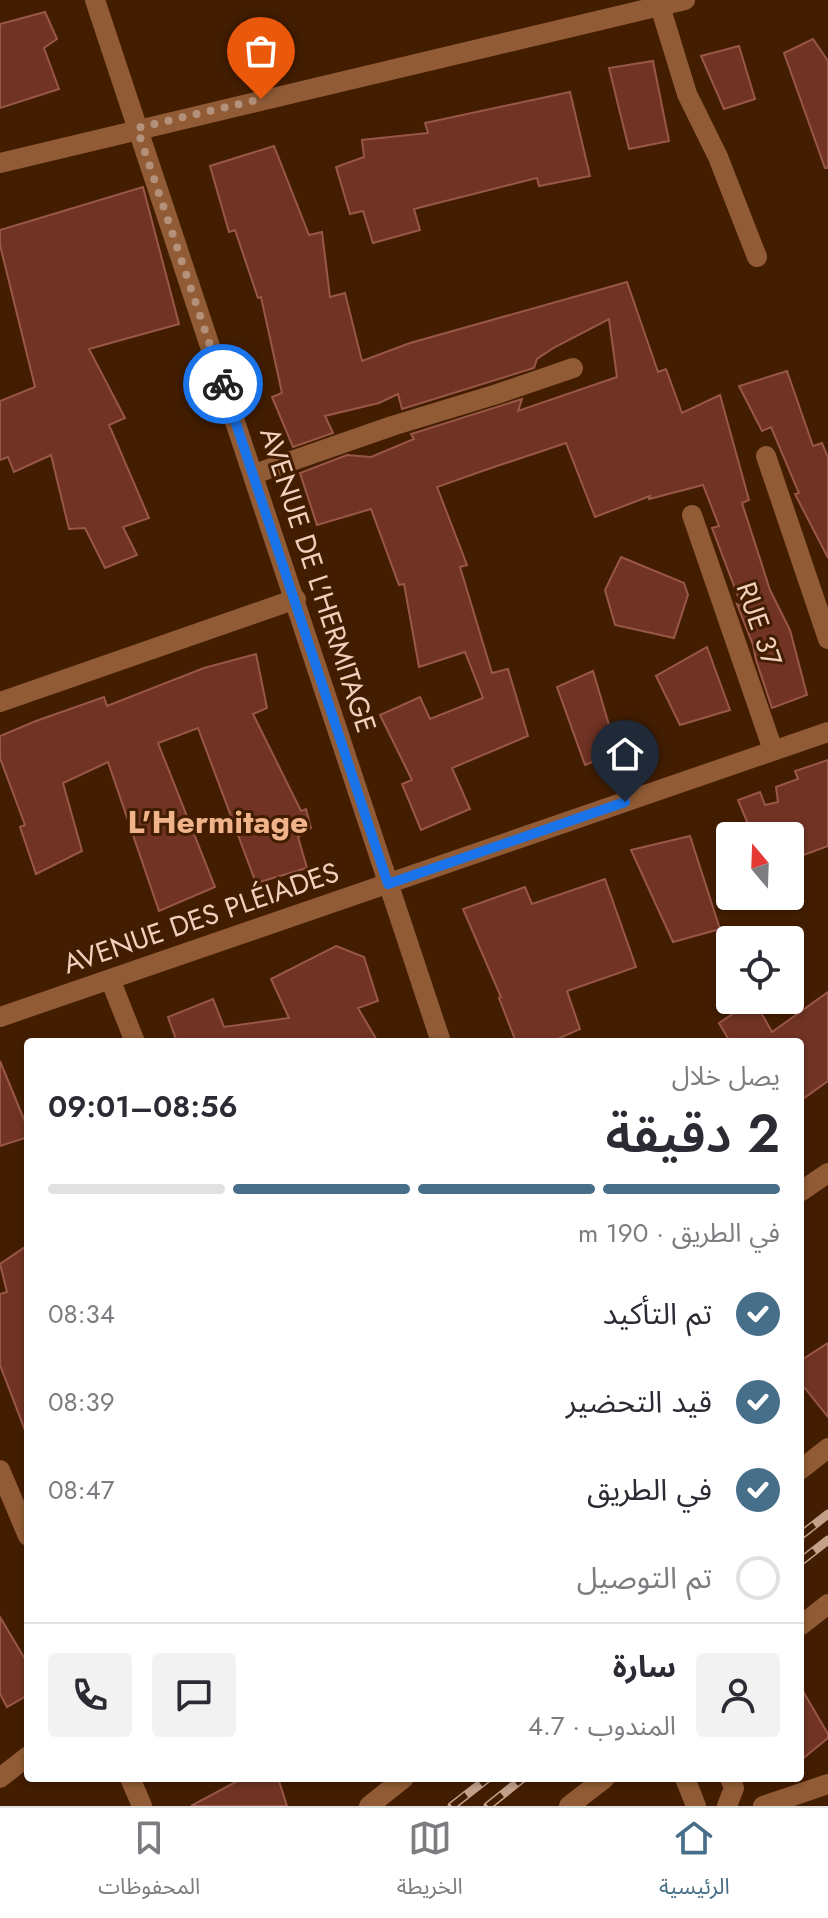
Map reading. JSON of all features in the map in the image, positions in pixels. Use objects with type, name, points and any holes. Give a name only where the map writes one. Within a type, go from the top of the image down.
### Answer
[{"type":"street","name":"AVENUE DE L'HERMITAGE","points":[[95,0],[440,1038]]},
{"type":"street","points":[[0,163],[685,0]]},
{"type":"street","points":[[660,6],[687,94],[718,157],[757,257]]},
{"type":"street","points":[[254,474],[573,368]]},
{"type":"street","points":[[766,456],[828,639]]},
{"type":"street","name":"RUE 37","points":[[692,515],[773,750]]},
{"type":"street","points":[[0,702],[296,599]]},
{"type":"street","name":"AVENUE DES PLÉIADES","points":[[0,1017],[828,732]]},
{"type":"street","points":[[110,979],[133,1038]]},
{"type":"street","points":[[804,1189],[828,1173]]},
{"type":"street","points":[[804,1467],[828,1448]]},
{"type":"street","points":[[0,1470],[24,1527]]},
{"type":"street","points":[[804,1623],[828,1604]]},
{"type":"street","points":[[0,1778],[24,1759]]},
{"type":"street","points":[[132,1782],[142,1806]]},
{"type":"street","points":[[369,1806],[399,1782]]},
{"type":"street","points":[[569,1806],[600,1782]]},
{"type":"street","points":[[687,1782],[696,1806]]},
{"type":"street","points":[[727,1806],[734,1788],[732,1782]]},
{"type":"street","points":[[763,1806],[828,1784]]},
{"type":"building","points":[[45,12],[57,39],[44,48],[59,89],[0,108],[0,24]]},
{"type":"building","points":[[813,39],[828,61],[828,168],[825,168],[784,53]]},
{"type":"building","points":[[739,46],[755,99],[724,109],[701,56]]},
{"type":"building","points":[[653,61],[669,141],[629,149],[609,68]]},
{"type":"building","points":[[570,92],[590,176],[539,186],[537,178],[414,209],[420,230],[373,243],[363,211],[350,214],[336,167],[364,157],[362,140],[428,133],[425,123]]},
{"type":"building","points":[[274,146],[309,235],[322,232],[330,297],[345,293],[362,361],[410,343],[627,282],[658,372],[666,369],[682,413],[720,395],[749,500],[742,503],[770,590],[790,630],[807,695],[772,708],[737,604],[742,607],[712,528],[719,526],[703,485],[649,499],[650,496],[595,517],[566,443],[491,468],[437,487],[467,565],[460,567],[492,673],[508,669],[528,736],[452,768],[470,809],[421,830],[402,784],[412,780],[380,715],[420,697],[430,719],[483,698],[465,652],[419,667],[404,584],[399,585],[371,509],[317,525],[300,473],[347,455],[371,457],[414,439],[411,434],[522,399],[518,411],[617,377],[609,319],[555,347],[537,359],[534,368],[402,409],[398,394],[379,403],[325,416],[333,433],[293,447],[272,397],[282,393],[261,297],[258,298],[235,230],[229,232],[210,166]]},
{"type":"building","points":[[143,187],[179,324],[89,349],[125,418],[109,425],[149,518],[123,527],[137,555],[105,568],[85,528],[69,529],[51,455],[14,472],[8,457],[0,460],[0,401],[35,387],[0,245],[0,230]]},
{"type":"building","points":[[787,371],[813,446],[822,443],[828,458],[828,558],[795,494],[799,493],[771,427],[762,431],[739,386]]},
{"type":"building","points":[[621,557],[684,583],[688,595],[674,638],[615,625],[605,590]]},
{"type":"building","points":[[707,647],[730,710],[680,725],[656,676]]},
{"type":"building","points":[[256,654],[267,708],[253,714],[301,811],[306,809],[311,828],[298,837],[307,868],[256,883],[198,728],[158,743],[215,887],[159,911],[108,762],[63,783],[82,851],[36,874],[20,827],[25,825],[0,758],[0,736],[104,697],[107,706],[204,668]]},
{"type":"building","points":[[593,671],[617,752],[585,765],[557,687]]},
{"type":"building","points":[[828,760],[828,846],[804,855],[804,822],[747,822],[738,800],[760,792],[765,805],[778,802],[776,787],[798,779],[795,771]]},
{"type":"building","points":[[690,836],[719,926],[716,926],[716,930],[673,942],[631,850]]},
{"type":"building","points":[[605,879],[636,967],[567,991],[580,1029],[560,1038],[514,1038],[501,997],[463,909],[525,887],[532,904]]},
{"type":"building","points":[[336,946],[364,957],[378,1001],[358,1008],[376,1038],[176,1038],[168,1017],[213,999],[224,1027],[289,1018],[271,979]]},
{"type":"building","points":[[828,992],[828,1081],[804,1098],[804,1038],[728,1038],[719,1023],[733,1014],[762,1014],[772,1032],[797,1014],[804,1014],[804,1009]]},
{"type":"building","points":[[0,1061],[24,1119],[24,1138],[0,1146]]},
{"type":"building","points":[[24,1248],[24,1428],[0,1365],[0,1294],[7,1292],[0,1264]]},
{"type":"building","points":[[828,1343],[828,1417],[804,1387],[804,1358]]},
{"type":"building","points":[[0,1617],[24,1657],[24,1697],[7,1707],[0,1694]]},
{"type":"building","points":[[804,1693],[828,1734],[828,1738],[804,1758]]},
{"type":"building","points":[[236,1782],[279,1782],[287,1806],[191,1806]]},
{"type":"railway","points":[[804,1533],[828,1514]]},
{"type":"railway","points":[[804,1559],[828,1540]]},
{"type":"railway","points":[[452,1806],[483,1782]]},
{"type":"railway","points":[[488,1806],[518,1782]]},
{"type":"way so far","points":[[223,384],[137,128],[261,99]]},
{"type":"district","name":"L'Hermitage","points":[[218,822]]},
{"type":"route","points":[[223,384],[388,884],[625,802]]}]
